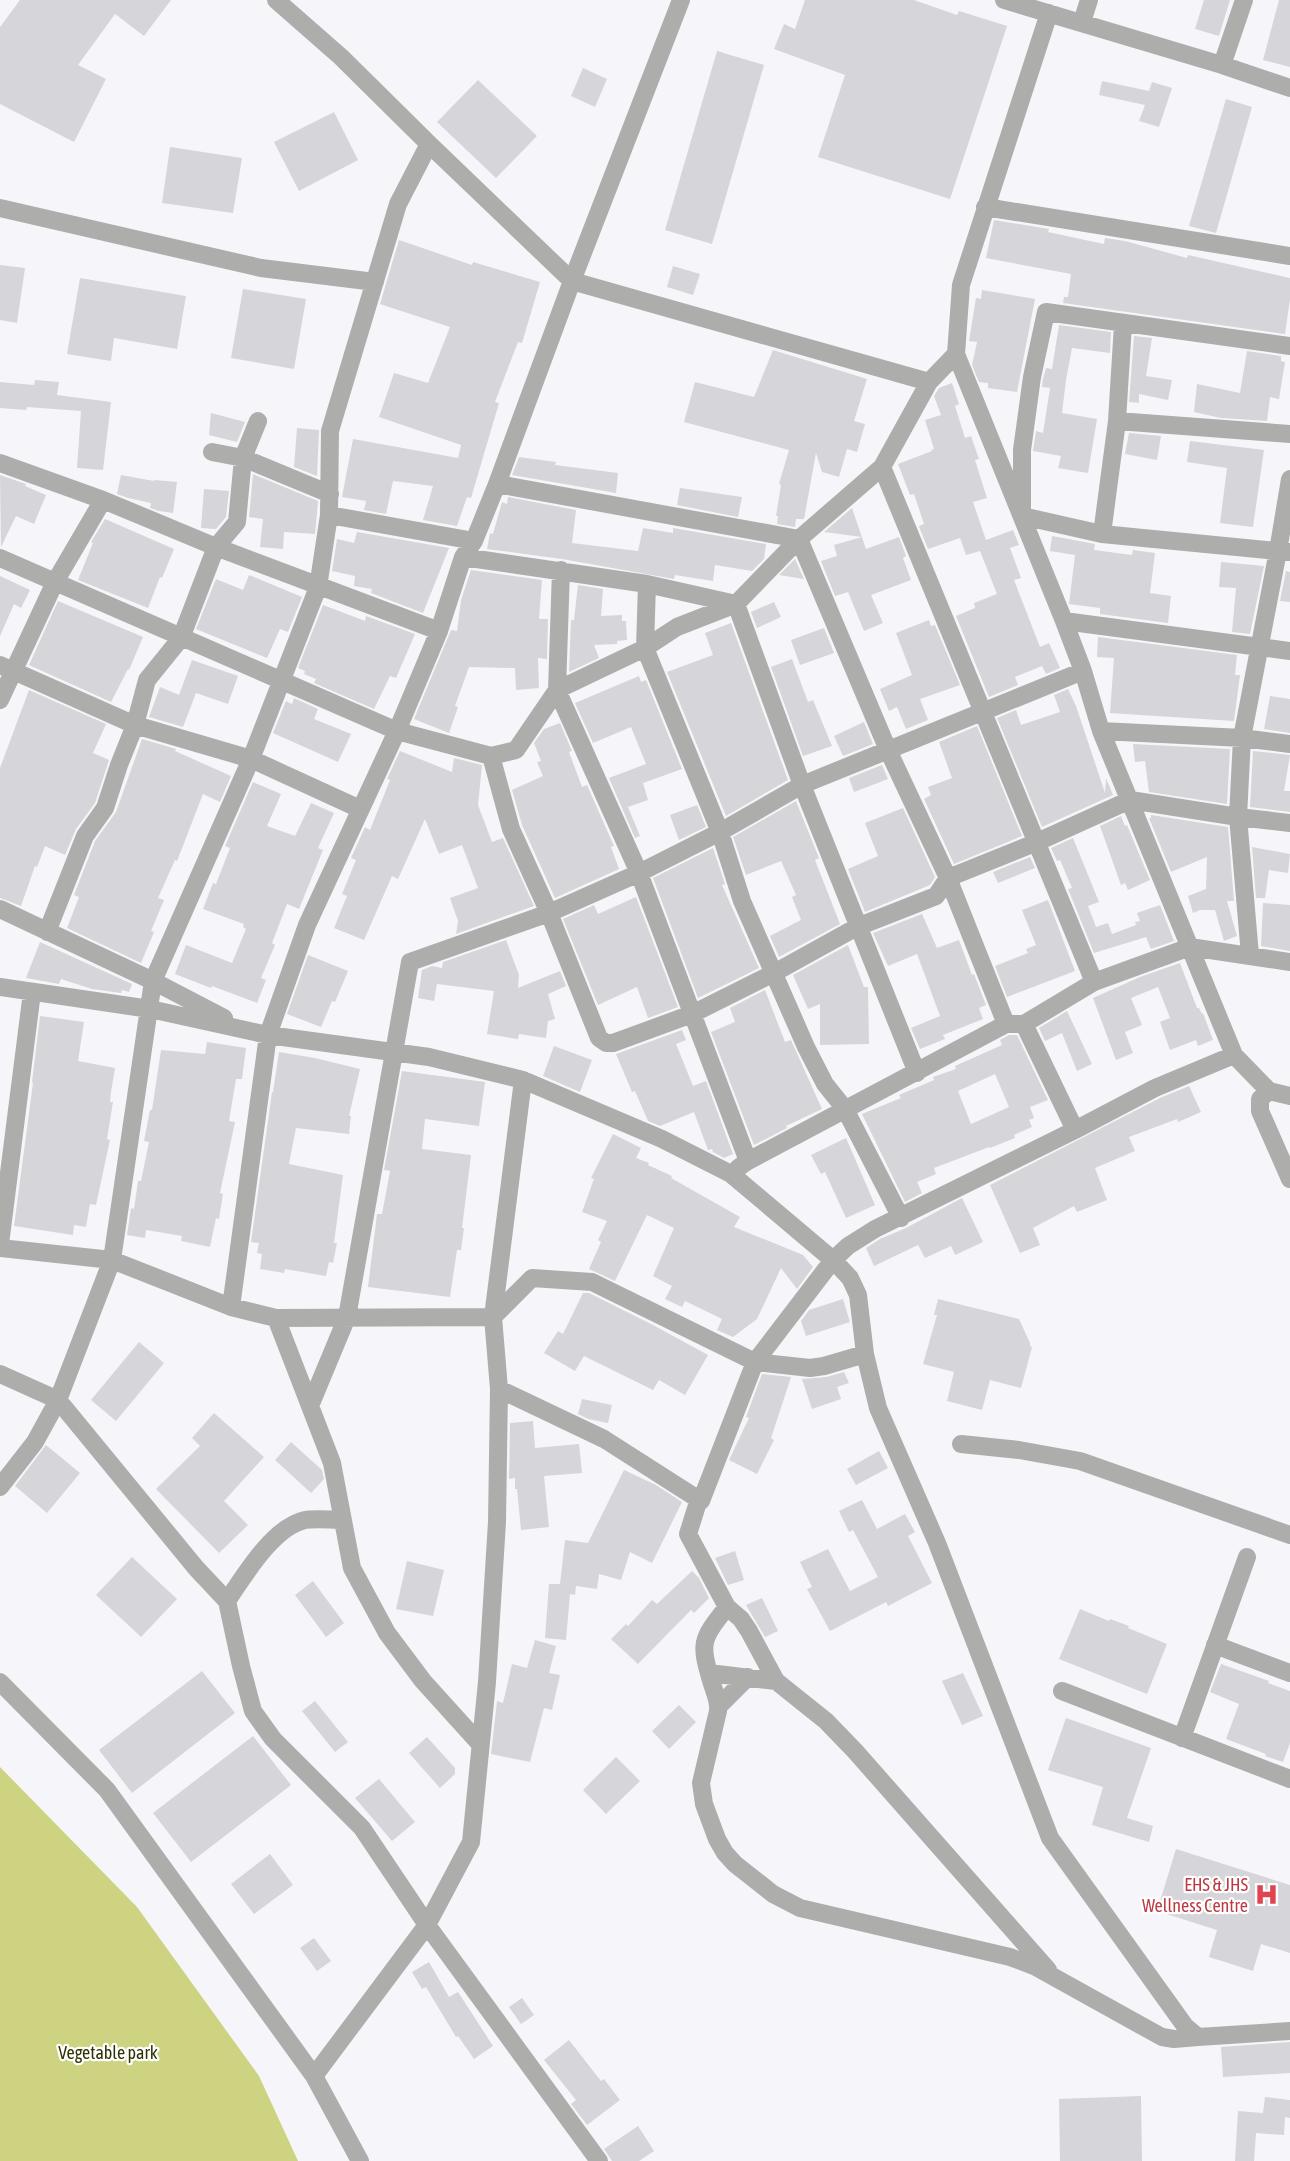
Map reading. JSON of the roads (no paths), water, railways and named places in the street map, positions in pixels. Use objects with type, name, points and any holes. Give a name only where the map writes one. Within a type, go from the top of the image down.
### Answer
[{"type":"street","points":[[276,0],[341,57],[572,281],[929,382]]},
{"type":"street","points":[[231,1307],[268,1035],[307,925],[397,731],[439,631],[463,557],[474,541],[497,484],[572,281],[681,0]]},
{"type":"street","points":[[1004,0],[1222,65],[1290,88]]},
{"type":"street","points":[[1082,22],[1089,0]]},
{"type":"street","points":[[1222,65],[1244,0]]},
{"type":"street","points":[[1049,13],[961,285],[956,354],[1064,621],[1083,671],[1101,731],[1234,1055],[1269,1091],[1290,1096]]},
{"type":"street","points":[[0,1487],[35,1442],[58,1400],[112,1260],[153,981],[250,759],[318,587],[329,515],[330,431],[398,204],[429,144]]},
{"type":"street","points":[[985,207],[1290,256]]},
{"type":"street","points":[[0,208],[261,268],[375,282]]},
{"type":"street","points":[[1022,516],[1022,450],[1032,377],[1046,312],[1290,346]]},
{"type":"street","points":[[1102,534],[1117,421],[1123,324]]},
{"type":"street","points":[[0,558],[397,731],[491,756],[516,750],[557,690],[645,648],[677,627],[736,604],[799,539],[882,467],[929,382],[956,354]]},
{"type":"street","points":[[1117,421],[1290,434]]},
{"type":"street","points":[[47,932],[86,836],[105,808],[135,725],[147,680],[181,638],[216,547],[237,522],[243,458],[258,422]]},
{"type":"street","points":[[212,452],[243,458],[330,494]]},
{"type":"street","points":[[0,463],[103,500],[318,587],[439,631]]},
{"type":"street","points":[[882,467],[1035,843],[1094,981]]},
{"type":"street","points":[[1250,955],[1238,817],[1242,738],[1260,646],[1284,551],[1290,479]]},
{"type":"street","points":[[497,484],[799,539]]},
{"type":"street","points":[[0,700],[6,668],[103,500]]},
{"type":"street","points":[[329,515],[474,541]]},
{"type":"street","points":[[1022,516],[1102,534],[1284,551]]},
{"type":"street","points":[[799,539],[888,750],[948,878],[1006,1024]]},
{"type":"street","points":[[463,557],[647,584],[736,604]]},
{"type":"street","points":[[561,570],[557,690],[639,873],[748,1161]]},
{"type":"street","points":[[647,584],[645,648],[720,832],[742,901],[806,1047],[825,1084],[845,1109],[901,1218]]},
{"type":"street","points":[[736,604],[802,785],[917,1073]]},
{"type":"street","points":[[1064,621],[1290,651]]},
{"type":"street","points":[[6,668],[135,725],[250,759],[360,809]]},
{"type":"street","points":[[310,1406],[347,1317],[410,962],[549,913],[639,873],[720,832],[802,785],[1083,671]]},
{"type":"street","points":[[1101,731],[1242,738],[1290,744]]},
{"type":"street","points":[[491,756],[511,829],[549,913],[599,1038],[606,1043],[692,1014],[774,973],[857,927],[936,896],[948,878],[1035,843],[1130,800],[1290,823]]},
{"type":"street","points":[[0,909],[153,981],[241,1028]]},
{"type":"street","points":[[730,1174],[748,1161],[1006,1024],[1024,1024],[1094,981],[1190,947],[1290,962]]},
{"type":"street","points":[[0,987],[150,1010],[268,1035],[429,1057],[523,1080],[662,1139],[730,1174],[833,1260],[850,1278],[858,1295],[865,1354],[878,1408],[937,1543],[1050,1838],[1185,2026],[1198,2037]]},
{"type":"street","points":[[32,992],[0,1246],[112,1260],[231,1307],[276,1318],[493,1317],[532,1278],[592,1282],[755,1362],[810,1368],[865,1354]]},
{"type":"street","points":[[1024,1024],[1075,1130]]},
{"type":"street","points":[[499,1389],[604,1439],[701,1501],[755,1362],[833,1260],[848,1246],[875,1230],[1155,1088],[1234,1055]]},
{"type":"street","points":[[314,2076],[427,1925],[471,1842],[487,1682],[497,1522],[499,1389],[493,1317],[523,1080]]},
{"type":"street","points":[[1269,1091],[1260,1099],[1260,1111],[1290,1179]]},
{"type":"street","points":[[276,1318],[332,1463],[352,1568],[387,1633],[423,1681],[480,1744]]},
{"type":"street","points":[[0,1374],[58,1400],[196,1568],[227,1601],[253,1712],[273,1739],[362,1828],[427,1925],[599,2161]]},
{"type":"street","points":[[961,1444],[1019,1450],[1080,1461],[1290,1535]]},
{"type":"street","points":[[699,1499],[688,1534],[727,1607],[745,1625],[776,1681],[826,1721],[855,1751],[1055,1978]]},
{"type":"street","points":[[227,1601],[263,1551],[285,1529],[305,1520],[343,1520]]},
{"type":"street","points":[[1182,1738],[1246,1557]]},
{"type":"street","points":[[727,1607],[713,1624],[704,1645],[704,1655],[718,1706],[718,1715],[703,1773],[702,1794],[717,1839],[725,1853],[735,1864],[773,1894],[800,1908],[1010,1957],[1055,1978],[1162,2037],[1174,2039],[1290,2031]]},
{"type":"street","points":[[1215,1645],[1290,1673]]},
{"type":"street","points":[[709,1673],[776,1681]]},
{"type":"street","points":[[718,1706],[748,1677]]},
{"type":"street","points":[[0,1682],[107,1790],[314,2076],[360,2161]]},
{"type":"street","points":[[1062,1691],[1290,1779]]},
{"type":"place","name":"EHS & JHS Wellness Centre","points":[[1266,1895]]},
{"type":"park label","name":"Vegetable park","points":[[108,2053]]}]
